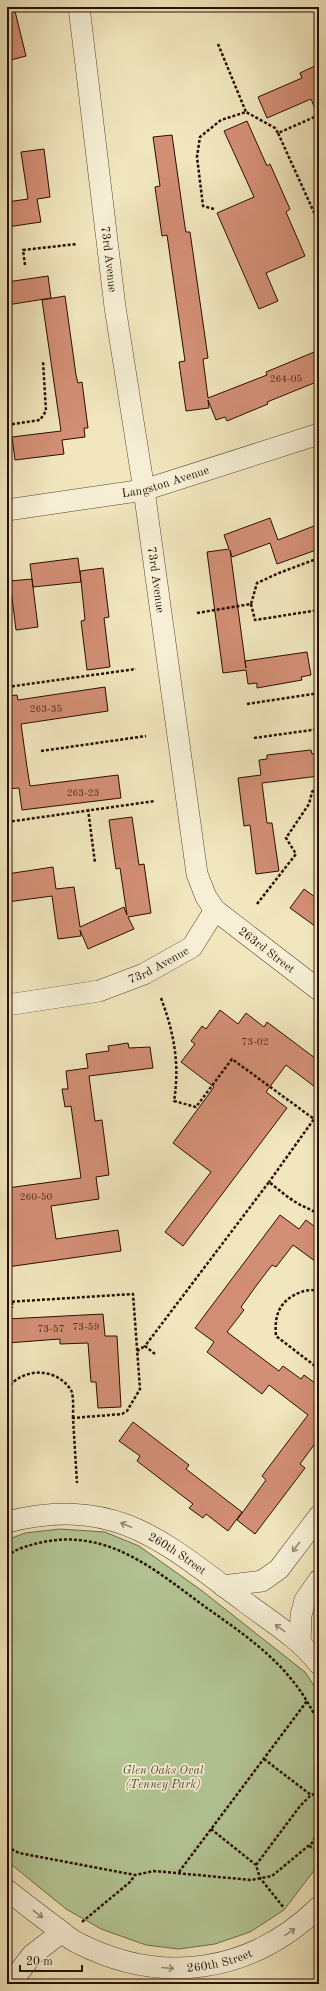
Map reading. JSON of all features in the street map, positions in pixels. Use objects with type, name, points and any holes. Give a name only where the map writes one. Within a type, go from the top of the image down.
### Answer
[{"type":"street","name":"73rd Avenue","points":[[7,1004],[99,991],[144,974],[192,947],[215,910],[206,898],[196,874],[144,490],[116,308],[79,7]]},
{"type":"street","name":"Langston Avenue","points":[[7,510],[144,490],[319,434]]},
{"type":"street","name":"263rd Street","points":[[215,910],[319,990]]},
{"type":"street","name":"260th Street","points":[[7,1522],[35,1515],[65,1513],[94,1516],[119,1522],[155,1537],[300,1643],[319,1664]]},
{"type":"street","points":[[223,1586],[262,1581],[279,1569],[319,1516]]},
{"type":"street","points":[[300,1643],[301,1615],[305,1600],[319,1580]]},
{"type":"street","name":"260th Street","points":[[7,1890],[71,1928],[77,1943],[121,1961],[141,1966],[176,1969],[200,1967],[238,1959],[277,1941],[302,1924],[319,1908]]},
{"type":"street","points":[[10,1984],[32,1955],[71,1928]]},
{"type":"path","points":[[218,44],[246,112],[275,128],[317,219],[319,218]]},
{"type":"path","points":[[214,209],[203,206],[197,157],[200,137],[221,120],[246,112]]},
{"type":"path","points":[[278,133],[319,115]]},
{"type":"path","points":[[25,265],[23,250],[77,244]]},
{"type":"path","points":[[7,425],[40,420],[46,411],[43,361]]},
{"type":"path","points":[[319,558],[279,572],[257,583],[251,604],[255,620],[319,610]]},
{"type":"path","points":[[196,612],[251,604]]},
{"type":"path","points":[[7,687],[136,669]]},
{"type":"path","points":[[247,704],[319,693]]},
{"type":"path","points":[[254,738],[319,729]]},
{"type":"path","points":[[41,751],[146,736]]},
{"type":"path","points":[[257,904],[296,854],[286,838],[309,804],[312,792],[319,783]]},
{"type":"path","points":[[7,822],[88,809],[154,801]]},
{"type":"path","points":[[88,809],[95,863]]},
{"type":"path","points":[[137,1351],[145,1346],[269,1182],[314,1119],[232,1059],[196,1107],[174,1101],[178,1078],[176,1054],[171,1027],[161,998]]},
{"type":"path","points":[[269,1182],[305,1208],[312,1210],[319,1215]]},
{"type":"path","points":[[319,1292],[304,1290],[290,1296],[281,1304],[276,1316],[275,1325],[276,1336],[319,1369]]},
{"type":"path","points":[[7,1302],[134,1294],[140,1389],[127,1411],[113,1416],[73,1418]]},
{"type":"path","points":[[12,1302],[12,1308]]},
{"type":"path","points":[[145,1346],[155,1354]]},
{"type":"path","points":[[7,1389],[18,1379],[28,1374],[39,1372],[50,1374],[62,1381],[71,1391],[78,1483]]},
{"type":"path","points":[[7,1556],[13,1551],[31,1545],[57,1540],[83,1541],[108,1546],[140,1560],[252,1640],[292,1679],[307,1701],[319,1724]]},
{"type":"path","points":[[178,1873],[307,1701]]},
{"type":"path","points":[[7,1702],[9,1704],[7,1730]]},
{"type":"path","points":[[264,1759],[311,1795]]},
{"type":"path","points":[[256,1865],[300,1806],[311,1795],[319,1793]]},
{"type":"path","points":[[211,1829],[256,1865],[260,1878],[284,1908]]},
{"type":"path","points":[[7,1847],[19,1853],[135,1875],[154,1871],[251,1880],[272,1876],[309,1846],[319,1829]]},
{"type":"path","points":[[309,1846],[319,1850]]},
{"type":"path","points":[[71,1928],[130,1882],[135,1875]]},
{"type":"green space","name":"Glen Oaks Oval (Tenney Park)","points":[[60,1529],[105,1532],[139,1546],[201,1590],[305,1672],[319,1693],[319,1864],[284,1910],[250,1932],[215,1944],[179,1949],[146,1945],[101,1929],[66,1909],[7,1861],[7,1540],[25,1533]]},
{"type":"building","points":[[7,7],[14,7],[26,56],[7,61]]},
{"type":"building","points":[[319,64],[319,118],[311,99],[267,118],[258,97],[302,78],[300,73]]},
{"type":"building","points":[[247,121],[267,166],[270,164],[290,209],[286,212],[305,256],[266,273],[278,301],[259,309],[217,213],[254,197],[224,131]]},
{"type":"building","points":[[172,135],[185,227],[186,232],[190,232],[208,358],[203,359],[208,398],[267,375],[266,372],[319,350],[319,381],[267,402],[268,404],[227,421],[225,417],[216,420],[208,400],[209,408],[186,411],[179,362],[185,361],[167,235],[162,236],[155,187],[160,186],[153,137]]},
{"type":"building","points":[[44,149],[50,197],[37,199],[41,222],[7,227],[7,202],[28,199],[21,152]]},
{"type":"building","points":[[48,276],[51,298],[7,305],[7,282]]},
{"type":"building","points":[[65,296],[76,375],[78,383],[82,382],[88,428],[84,428],[85,437],[62,440],[64,454],[15,460],[12,437],[61,431],[42,300]]},
{"type":"building","points":[[270,518],[278,540],[319,524],[319,549],[277,564],[270,543],[232,557],[230,550],[245,661],[307,652],[311,675],[301,677],[302,680],[257,688],[257,683],[248,684],[246,670],[223,673],[207,552],[229,549],[224,535]]},
{"type":"building","points":[[78,558],[81,582],[33,587],[30,564]]},
{"type":"building","points":[[103,568],[109,617],[104,618],[110,667],[87,670],[81,621],[85,620],[80,571]]},
{"type":"building","points":[[32,579],[38,627],[16,630],[10,581]]},
{"type":"building","points":[[105,687],[108,711],[21,724],[27,767],[30,786],[118,775],[121,798],[22,810],[19,788],[7,789],[7,696],[17,695],[18,700]]},
{"type":"building","points":[[311,750],[312,754],[319,753],[319,776],[262,783],[267,823],[272,823],[279,871],[256,874],[250,825],[244,826],[238,778],[261,775],[259,760],[267,759],[267,755]]},
{"type":"building","points":[[132,817],[139,865],[144,864],[151,913],[128,917],[134,929],[88,949],[80,930],[81,936],[58,939],[52,896],[7,902],[7,874],[53,867],[56,889],[74,887],[80,927],[124,907],[127,915],[120,868],[116,869],[109,820]]},
{"type":"building","points":[[304,889],[319,900],[319,929],[290,908]]},
{"type":"building","points":[[220,1010],[238,1024],[246,1013],[264,1027],[267,1022],[319,1061],[319,1090],[286,1065],[266,1092],[287,1108],[183,1246],[165,1232],[211,1172],[173,1143],[214,1087],[181,1062],[195,1044],[191,1041],[202,1026],[206,1029]]},
{"type":"building","points":[[128,1043],[129,1048],[150,1047],[153,1068],[89,1076],[95,1121],[102,1120],[109,1175],[96,1177],[99,1199],[51,1206],[56,1239],[118,1230],[121,1251],[7,1267],[7,1188],[81,1178],[71,1106],[65,1107],[62,1089],[68,1089],[66,1071],[88,1068],[86,1054],[109,1051],[108,1046]]},
{"type":"building","points":[[280,1215],[299,1229],[306,1220],[319,1230],[319,1264],[293,1245],[276,1267],[272,1265],[256,1286],[241,1307],[244,1310],[227,1332],[279,1371],[283,1366],[301,1379],[304,1375],[319,1386],[319,1438],[300,1464],[305,1468],[255,1534],[237,1520],[266,1480],[262,1476],[308,1415],[269,1385],[262,1394],[207,1352],[214,1342],[195,1328]]},
{"type":"building","points":[[103,1314],[105,1336],[117,1336],[121,1407],[98,1408],[96,1382],[91,1382],[88,1343],[60,1344],[60,1339],[7,1343],[7,1319]]},
{"type":"building","points":[[133,1422],[189,1465],[186,1469],[242,1512],[228,1531],[206,1514],[203,1518],[189,1508],[193,1504],[137,1461],[140,1456],[119,1441]]}]
